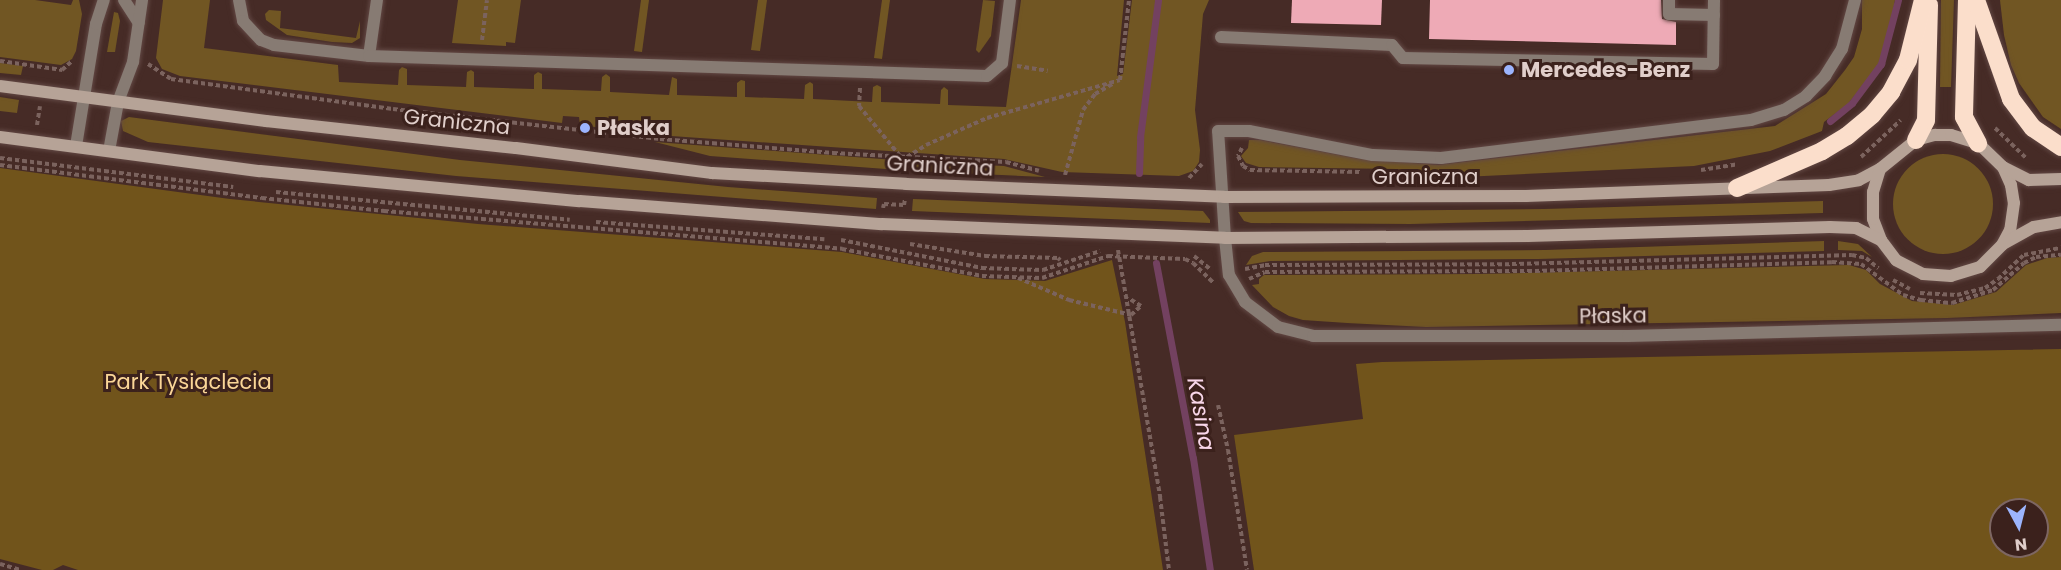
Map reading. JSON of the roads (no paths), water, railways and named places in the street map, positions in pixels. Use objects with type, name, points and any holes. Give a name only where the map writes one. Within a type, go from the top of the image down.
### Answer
[{"type":"highway","points":[[1737,188],[1822,151],[1847,136],[1872,115],[1890,92],[1908,60],[1923,0]]},
{"type":"highway","points":[[1916,140],[1926,120],[1929,0]]},
{"type":"highway","points":[[1967,0],[1965,117],[1978,143]]},
{"type":"highway","points":[[1976,0],[2011,99],[2033,128],[2061,147]]},
{"type":"main road","name":"Graniczna","points":[[0,86],[712,173],[906,184],[1224,197],[1526,196],[1829,185],[1859,180],[1880,169]]},
{"type":"main road","points":[[2061,179],[2029,180],[2003,167],[1978,143],[1952,135],[1935,135],[1916,140],[1880,169],[1873,192],[1873,219],[1881,240],[1896,260],[1923,274],[1951,276],[1980,267],[2002,245],[2034,227],[2061,222]]},
{"type":"main road","points":[[0,137],[260,171],[580,201],[882,224],[1225,237],[1528,236],[1830,227],[1856,228],[1881,240]]},
{"type":"main road","points":[[2002,245],[2010,230],[2014,203],[2011,185],[2003,167]]},
{"type":"street","points":[[76,146],[96,24],[104,0]]},
{"type":"street","points":[[124,0],[139,23]]},
{"type":"street","points":[[109,151],[118,102],[133,62],[142,0]]},
{"type":"street","points":[[239,0],[243,21],[261,40],[284,47],[369,56],[987,76],[1002,63],[1010,0]]},
{"type":"street","points":[[369,56],[377,0]]},
{"type":"street","points":[[1670,0],[1669,14],[1714,15]]},
{"type":"street","points":[[1221,37],[1392,45],[1403,58],[1713,64],[1714,0]]},
{"type":"street","name":"Płaska","points":[[1855,0],[1842,50],[1825,76],[1806,96],[1784,110],[1751,120],[1441,158],[1372,154],[1249,131],[1218,131],[1229,275],[1245,302],[1278,327],[1313,336],[1651,335],[2061,325]]},
{"type":"waterway","name":"Kasina","points":[[1139,173],[1140,137],[1158,0]]},
{"type":"waterway","points":[[1830,121],[1852,103],[1881,64],[1898,0]]},
{"type":"waterway","name":"Kasina","points":[[1156,263],[1193,458],[1210,570]]},
{"type":"place","name":"Mercedes-Benz","points":[[1509,70]]},
{"type":"place","name":"Płaska","points":[[585,128]]},
{"type":"park label","name":"Park Tysiąclecia","points":[[188,382]]}]
